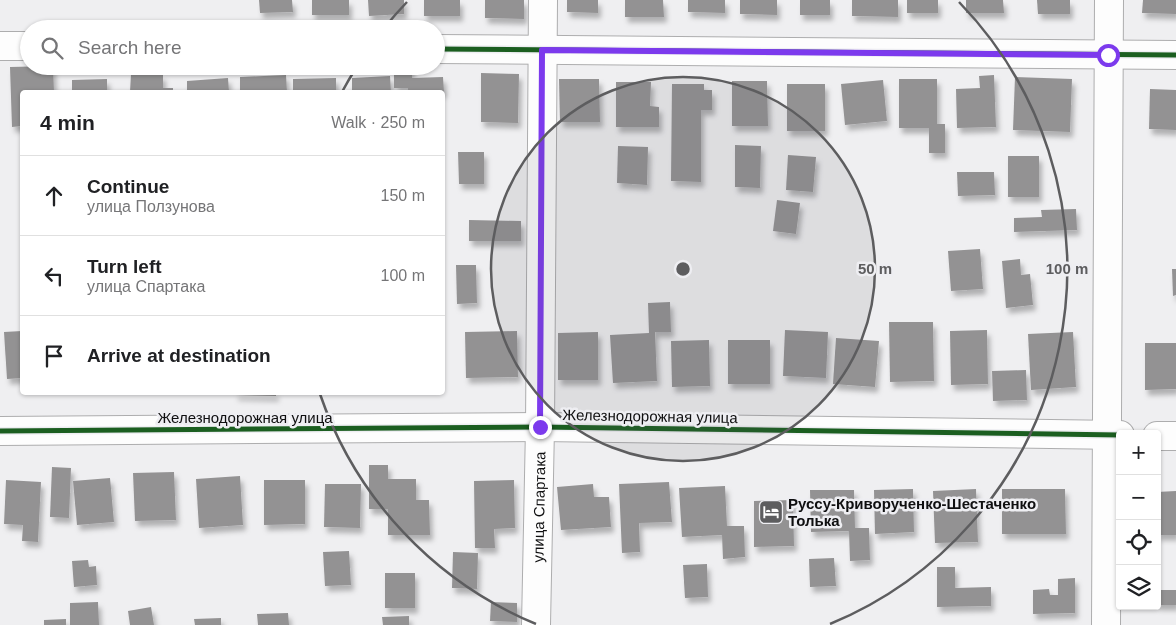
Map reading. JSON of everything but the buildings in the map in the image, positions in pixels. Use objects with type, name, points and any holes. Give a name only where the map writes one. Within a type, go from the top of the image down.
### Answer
[{"type":"street","name":"улица Спартака","points":[[536,625],[540,427],[542,0]]},
{"type":"street","points":[[1106,625],[1113,435],[1108,55],[1109,0]]},
{"type":"street","points":[[0,46],[20,46]]},
{"type":"street","points":[[445,49],[1176,55]]},
{"type":"street","name":"Железнодорожная улица","points":[[0,431],[540,427],[1113,435]]},
{"type":"street","points":[[1161,436],[1176,436]]},
{"type":"cycle path","points":[[445,49],[1176,55]]},
{"type":"cycle path","points":[[0,431],[540,427],[1116,435]]},
{"type":"place","name":"Руссу-Криворученко-Шестаченко Толька","points":[[771,512]]},
{"type":"route","points":[[540,427],[542,50],[1108,55]]}]
